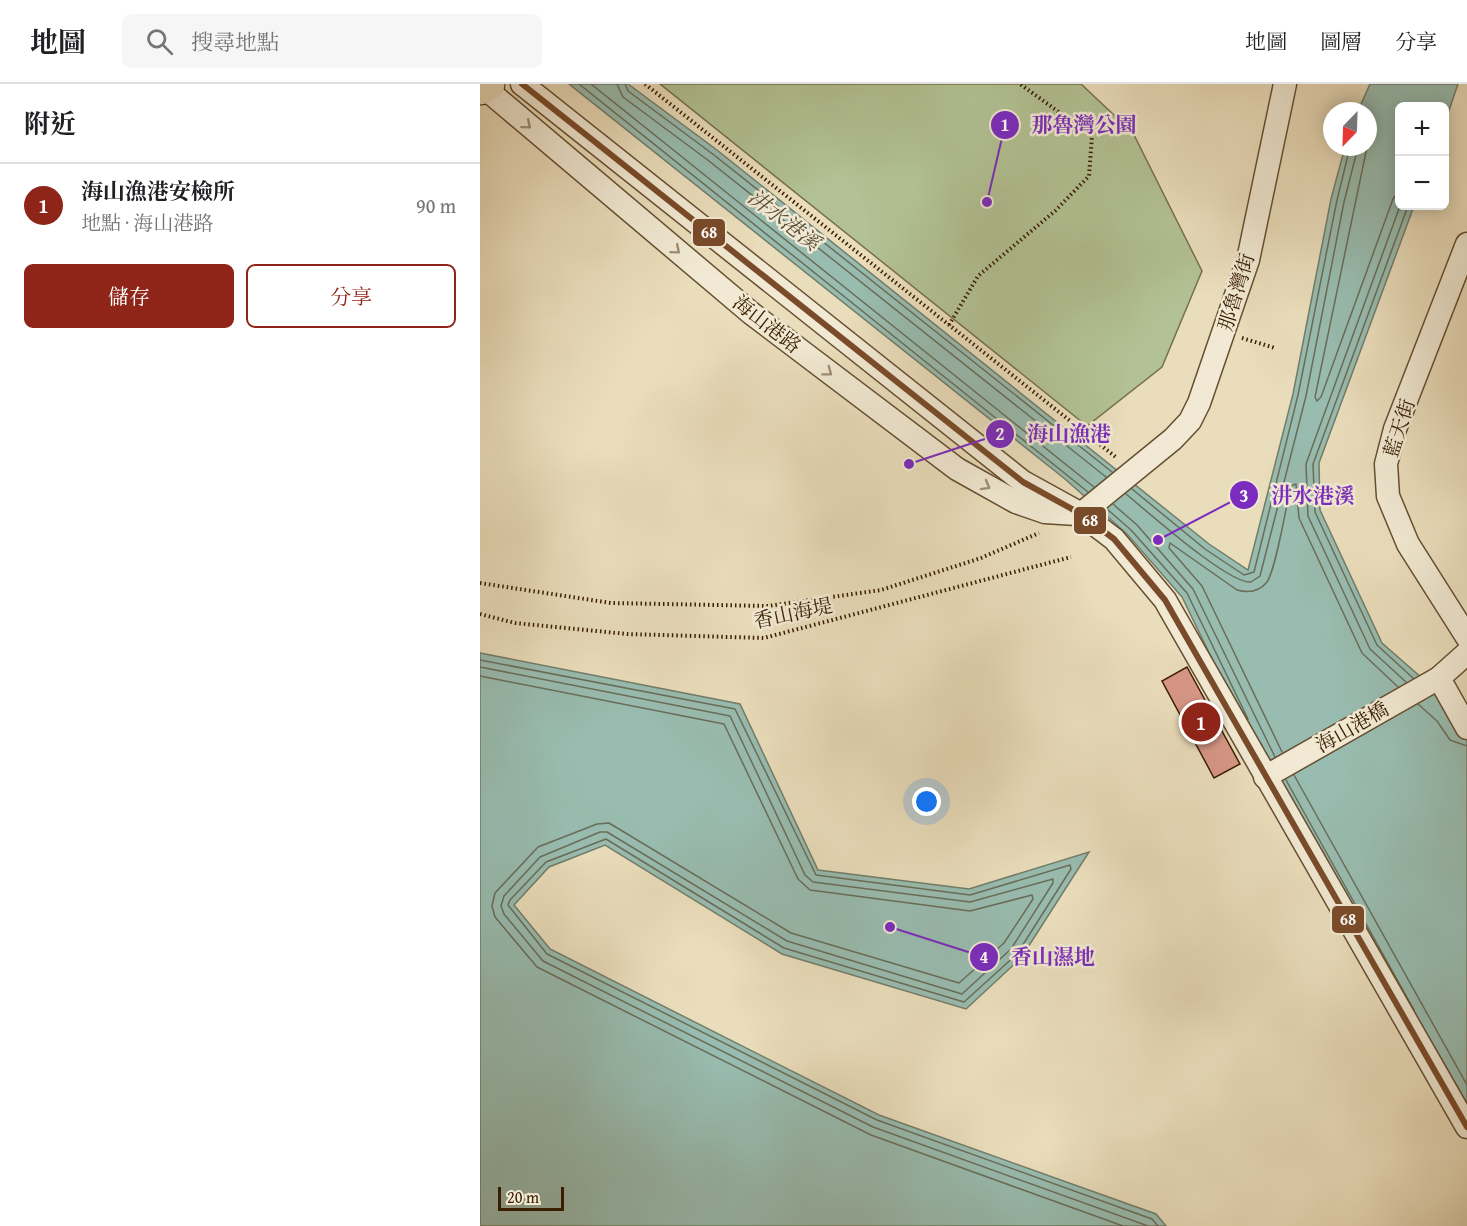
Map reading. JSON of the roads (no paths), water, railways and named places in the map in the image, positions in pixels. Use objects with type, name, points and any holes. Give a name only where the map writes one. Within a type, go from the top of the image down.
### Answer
[{"type":"street","name":"海山港路","points":[[522,84],[763,278],[1023,482],[1081,514],[1114,539],[1165,600],[1467,1127]]},
{"type":"street","name":"那魯灣街","points":[[1081,514],[1173,439],[1190,421],[1199,403],[1248,260],[1285,84]]},
{"type":"street","name":"海山港路","points":[[482,86],[739,302],[957,469],[1016,502],[1046,512],[1081,514]]},
{"type":"street","name":"藍天街","points":[[1467,244],[1395,429],[1386,464],[1388,496],[1404,535],[1467,637]]},
{"type":"street","points":[[739,302],[763,278]]},
{"type":"street","name":"海山港橋","points":[[1265,777],[1439,678],[1467,653]]},
{"type":"street","points":[[1439,678],[1467,728]]},
{"type":"water","points":[[569,84],[628,84],[717,150],[1209,544],[1248,570],[1293,394],[1331,199],[1343,156],[1377,156],[1377,102],[1362,102],[1370,84],[1458,84],[1449,110],[1449,102],[1395,102],[1395,210],[1413,210],[1319,463],[1320,510],[1382,643],[1455,707],[1467,728],[1467,1131],[1277,793],[1182,597],[1127,534],[1065,479]]},
{"type":"water","points":[[480,653],[740,704],[818,870],[969,889],[1089,852],[1021,958],[966,1009],[782,954],[605,845],[549,867],[514,905],[550,949],[879,1115],[1156,1214],[1166,1226],[480,1226]]},
{"type":"place","name":"那魯灣公園","points":[[987,202]]},
{"type":"place","name":"海山漁港","points":[[909,464]]},
{"type":"place","name":"汫水港溪","points":[[1158,540]]},
{"type":"place","name":"海山漁港安檢所","points":[[1201,722]]},
{"type":"place","name":"香山濕地","points":[[890,927]]}]
